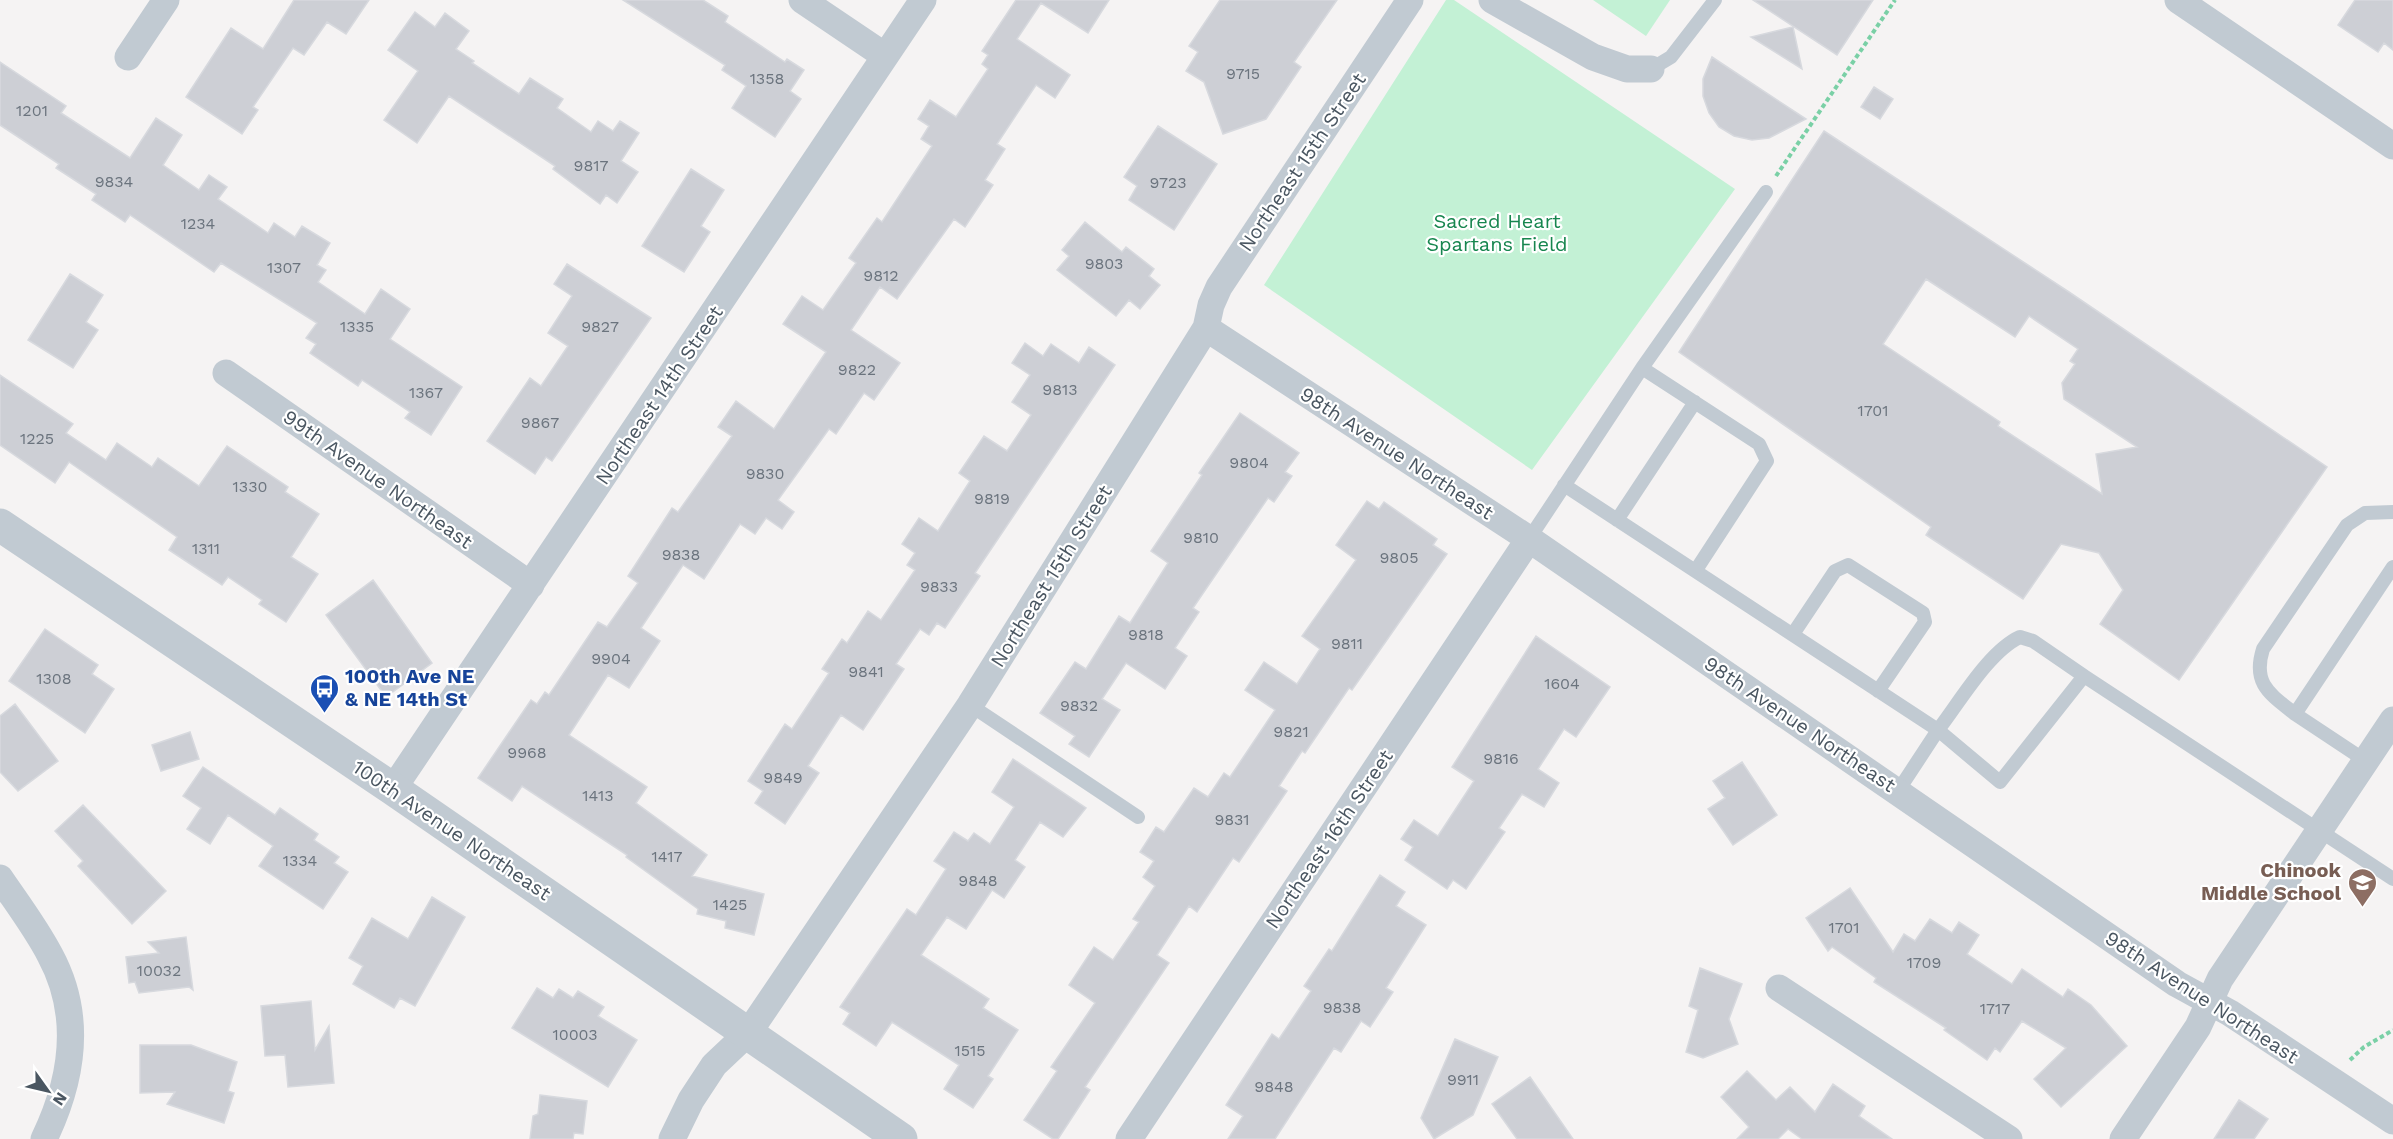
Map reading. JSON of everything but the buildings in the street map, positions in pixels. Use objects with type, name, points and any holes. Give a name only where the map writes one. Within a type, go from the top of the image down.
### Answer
[{"type":"street","points":[[128,57],[166,0]]},
{"type":"street","points":[[802,0],[885,56]]},
{"type":"street","name":"Northeast 14th Street","points":[[393,789],[923,0]]},
{"type":"street","name":"Northeast 15th Street","points":[[672,1139],[691,1100],[714,1065],[749,1032],[970,705],[1206,328],[1211,305],[1219,286],[1410,0]]},
{"type":"street","points":[[1492,0],[1593,57],[1627,69],[1651,69]]},
{"type":"street","points":[[2178,0],[2393,146]]},
{"type":"street","name":"98th Avenue Northeast","points":[[1206,328],[1529,539],[2177,984],[2208,1001],[2393,1121]]},
{"type":"street","name":"99th Avenue Northeast","points":[[226,373],[531,585]]},
{"type":"street","name":"100th Avenue Northeast","points":[[2,532],[393,789],[749,1032],[901,1139]]},
{"type":"street","name":"Northeast 16th Street","points":[[1129,1139],[1529,539]]},
{"type":"street","points":[[2123,1139],[2198,1027],[2220,979],[2393,720]]},
{"type":"street","points":[[0,878],[50,954],[64,984],[73,1027],[67,1072],[53,1120],[44,1139]]},
{"type":"street","points":[[1779,988],[2009,1139]]},
{"type":"lane","points":[[1651,69],[1671,57],[1715,0]]},
{"type":"lane","points":[[1529,539],[1642,368],[1766,192]]},
{"type":"lane","points":[[1642,368],[1759,444],[1767,461],[1696,570]]},
{"type":"lane","points":[[1617,520],[1695,402]]},
{"type":"lane","points":[[1564,485],[1938,730],[2000,782],[2084,676]]},
{"type":"lane","points":[[2366,761],[2295,714],[2268,692],[2261,679],[2258,663],[2263,649],[2347,525],[2365,513],[2393,512]]},
{"type":"lane","points":[[1793,634],[1835,571],[1848,565],[1923,613],[1925,622],[1878,691]]},
{"type":"lane","points":[[2295,714],[2393,567]]},
{"type":"lane","points":[[1898,791],[1938,730],[1990,662],[2009,642],[2020,637],[2033,641],[2393,879]]},
{"type":"lane","points":[[970,705],[1138,817]]},
{"type":"path","points":[[1766,192],[1895,0]]},
{"type":"path","points":[[2347,1063],[2364,1047],[2393,1030]]},
{"type":"green space","name":"Sacred Heart Spartans Field","points":[[1446,0],[1454,0],[1735,189],[1532,470],[1264,285]]},
{"type":"green space","points":[[1593,0],[1670,0],[1646,36]]},
{"type":"place","name":"100th Ave NE & NE 14th St","points":[[324,714]]},
{"type":"place","name":"Chinook Middle School","points":[[2362,908]]}]
